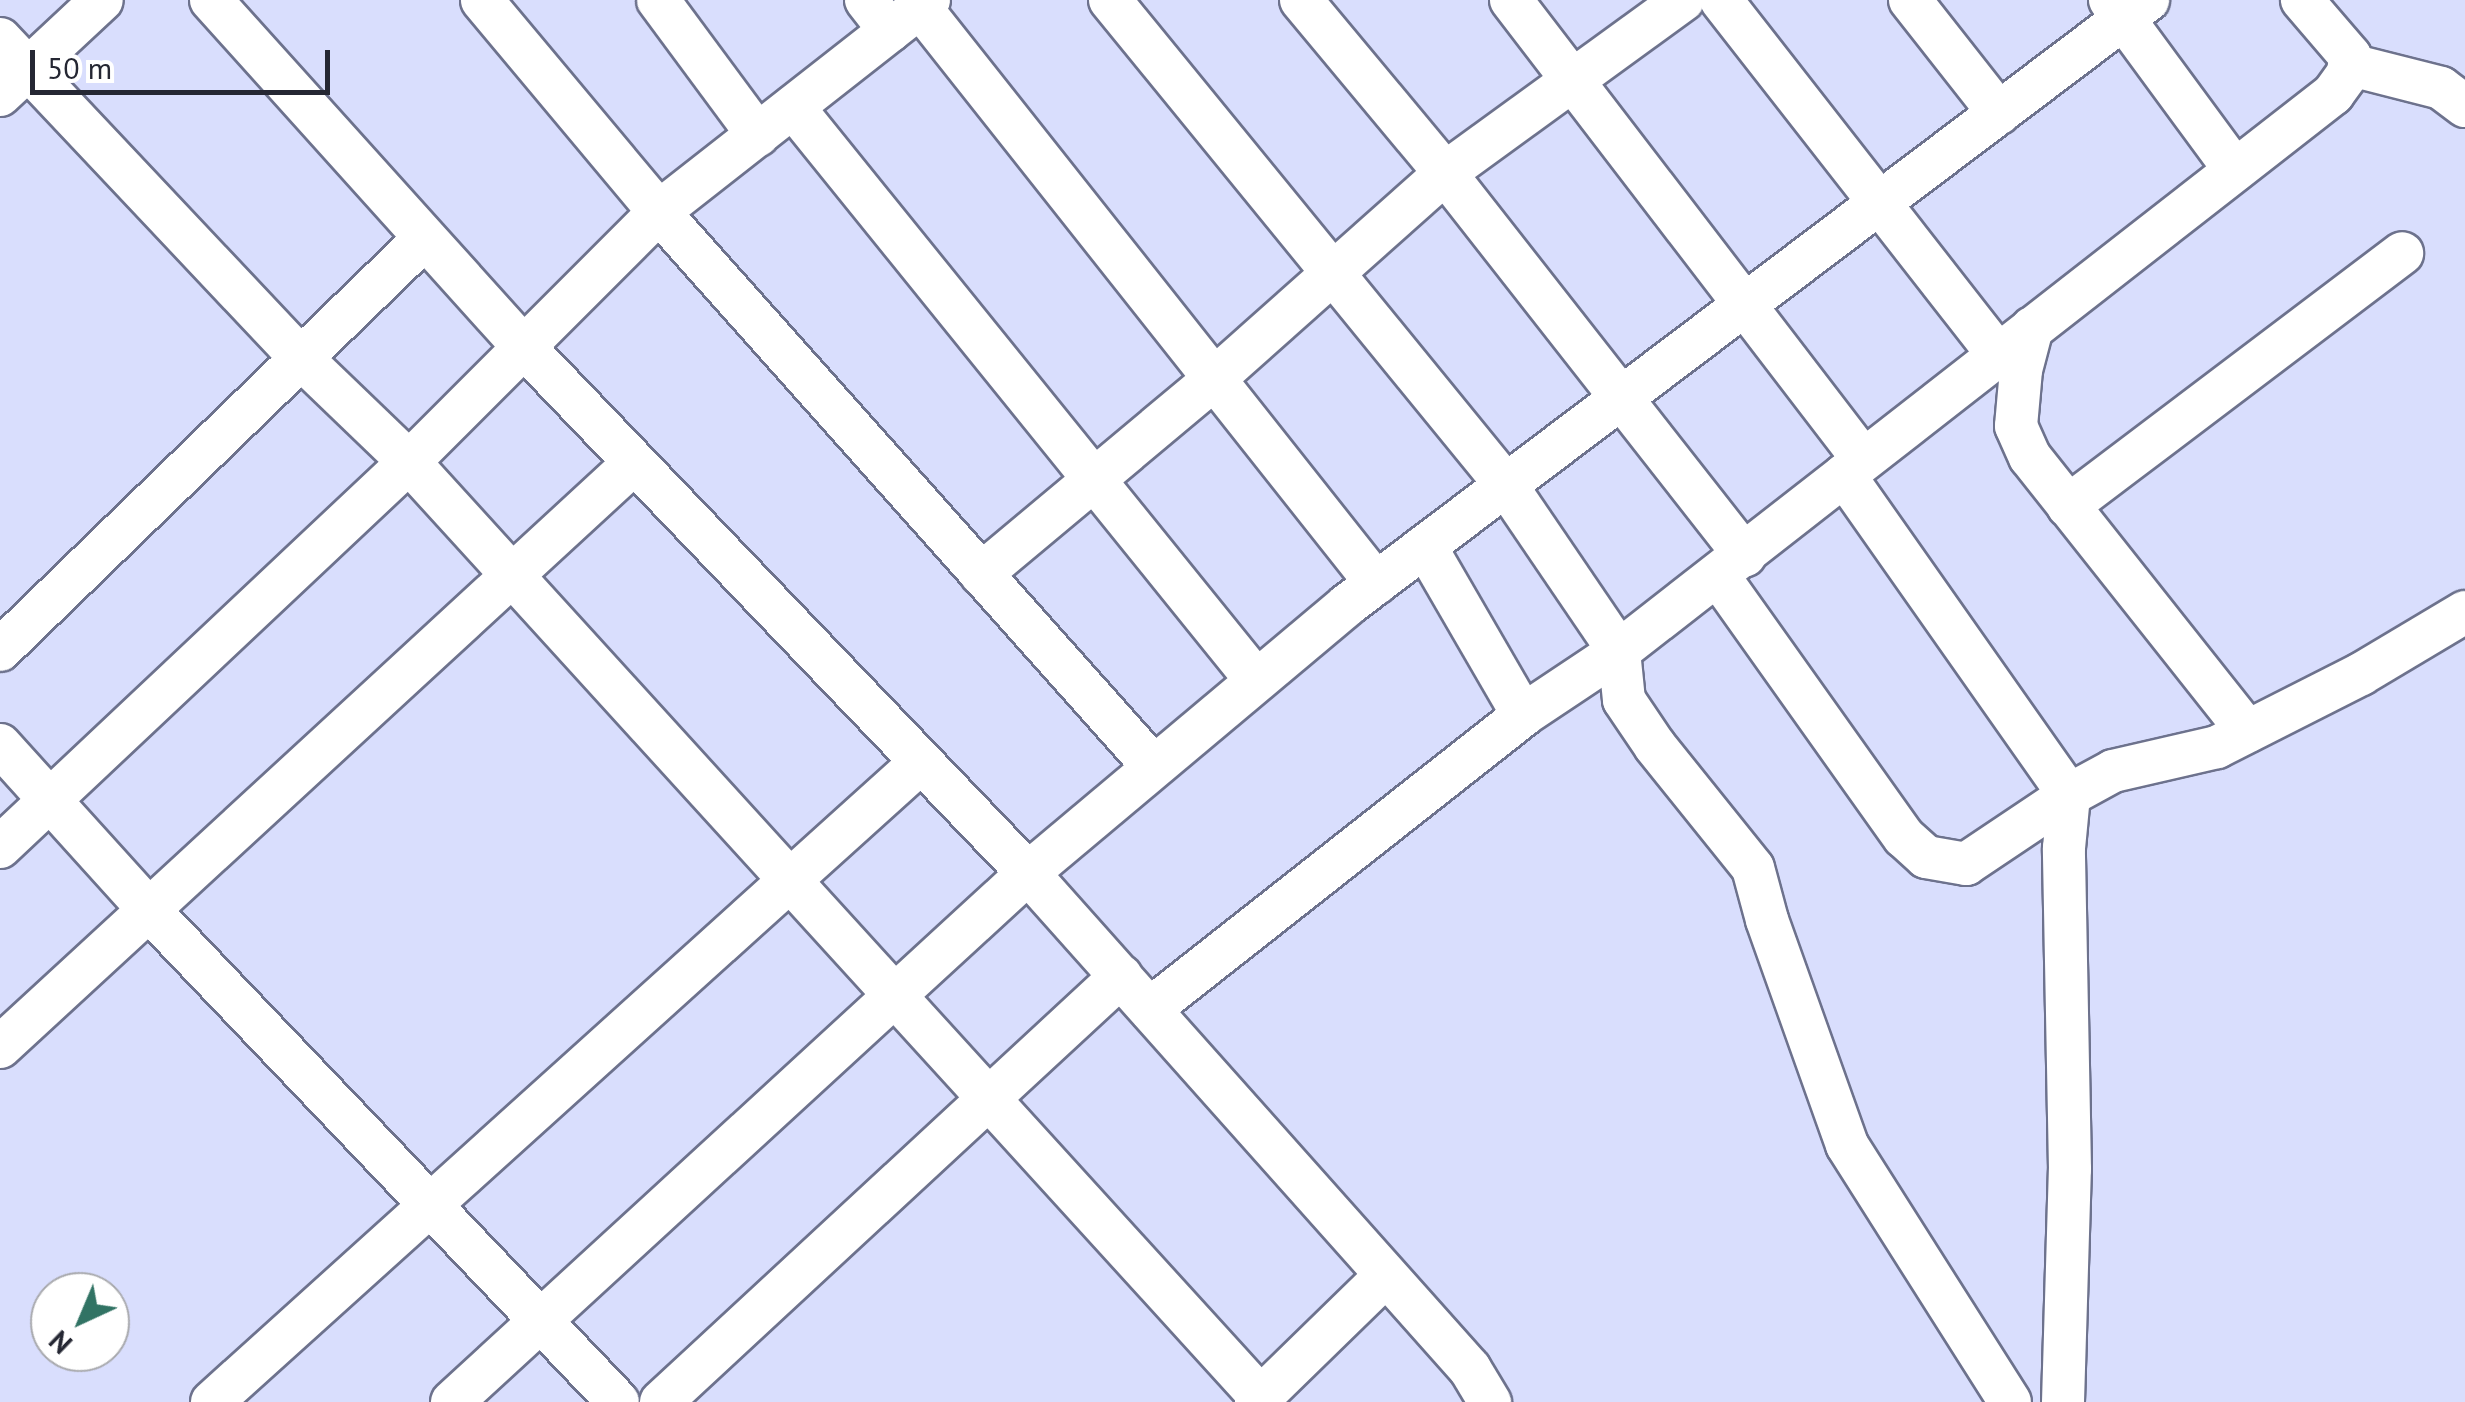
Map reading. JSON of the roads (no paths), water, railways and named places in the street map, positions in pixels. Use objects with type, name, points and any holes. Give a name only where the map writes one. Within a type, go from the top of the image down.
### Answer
[{"type":"street","points":[[102,0],[10,67],[409,462],[893,996],[988,1095],[1261,1401],[1384,1277]]},
{"type":"street","points":[[211,0],[523,346],[1028,873],[1470,1369],[1490,1402]]},
{"type":"street","points":[[482,0],[659,212],[1152,765]]},
{"type":"street","points":[[658,0],[758,134]]},
{"type":"street","points":[[1110,0],[1506,485],[1619,650],[1624,700],[1654,746],[1753,868],[1767,920],[1847,1146],[2010,1402]]},
{"type":"street","points":[[1301,0],[1445,172],[1623,397],[1904,837],[1926,857],[1966,864],[2069,795],[2114,771],[2216,747],[2362,674],[2465,612]]},
{"type":"street","points":[[1511,0],[1747,303],[2069,795],[2064,848],[2070,1169],[2063,1402]]},
{"type":"street","points":[[980,574],[1214,379],[1445,172],[1682,0]]},
{"type":"street","points":[[1721,0],[1998,354]]},
{"type":"street","points":[[1910,0],[1999,113]]},
{"type":"street","points":[[1150,1009],[1524,715],[1732,566],[2333,94],[2351,65],[2350,56],[2302,0]]},
{"type":"street","points":[[452,1402],[1028,873],[1152,765],[1425,546],[1999,113],[2127,6],[2235,170]]},
{"type":"street","points":[[0,847],[409,462],[659,212],[793,107],[901,10],[1214,379],[1376,584]]},
{"type":"street","points":[[2351,65],[2441,88],[2465,106]]},
{"type":"street","points":[[793,107],[1256,680]]},
{"type":"street","points":[[0,650],[424,239]]},
{"type":"street","points":[[2068,506],[2402,253]]},
{"type":"street","points":[[2032,328],[2021,370],[2016,426],[2030,457],[2247,732]]},
{"type":"street","points":[[0,1047],[634,463]]},
{"type":"street","points":[[1425,546],[1524,715]]},
{"type":"street","points":[[0,744],[150,911],[618,1402]]},
{"type":"street","points":[[212,1402],[921,762]]},
{"type":"street","points":[[661,1402],[988,1095],[1121,976]]}]
